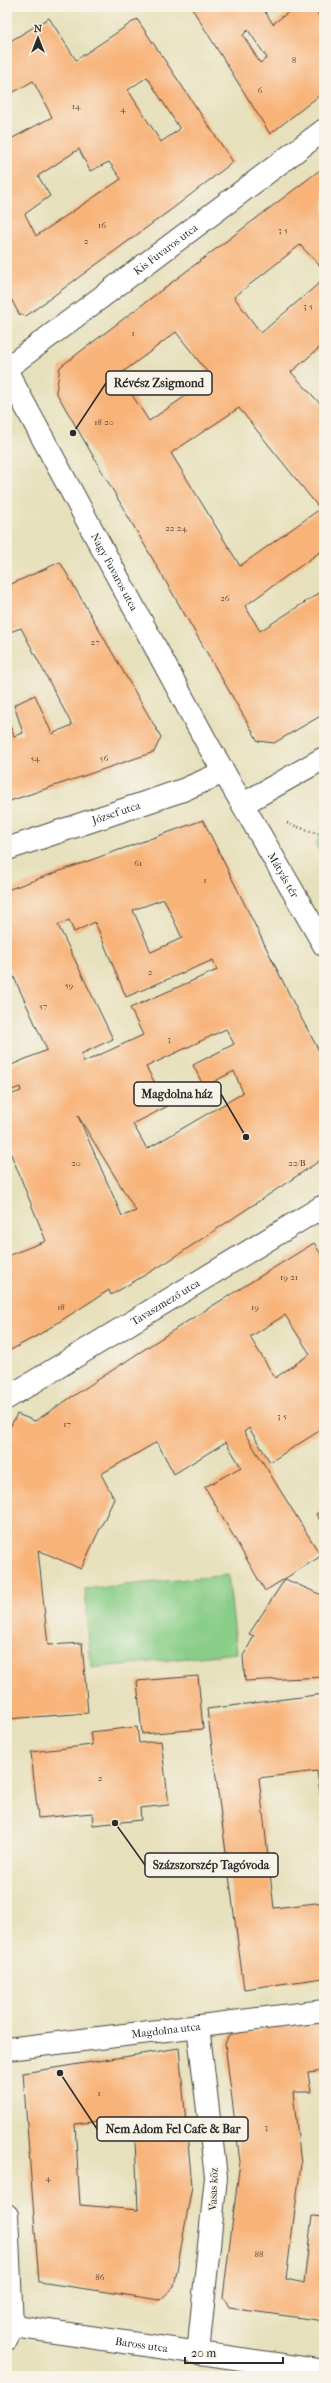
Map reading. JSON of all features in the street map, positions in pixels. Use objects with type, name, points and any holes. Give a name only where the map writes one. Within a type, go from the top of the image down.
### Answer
[{"type":"street","name":"Kis Fuvaros utca","points":[[7,368],[324,130]]},
{"type":"street","name":"Nagy Fuvaros utca","points":[[7,372],[224,772]]},
{"type":"street","points":[[242,804],[324,758]]},
{"type":"street","name":"Mátyás tér","points":[[224,772],[324,945]]},
{"type":"street","name":"József utca","points":[[7,849],[183,790],[224,772]]},
{"type":"street","name":"Tavaszmező utca","points":[[7,1398],[323,1210]]},
{"type":"street","name":"Magdolna utca","points":[[7,2049],[324,2010]]},
{"type":"street","name":"Vasas köz","points":[[198,2026],[216,2177],[198,2353]]},
{"type":"street","points":[[7,2215],[9,2330]]},
{"type":"street","name":"Baross utca","points":[[9,2330],[198,2353],[324,2371]]},
{"type":"path","points":[[285,822],[324,836]]},
{"type":"green space","points":[[324,826],[324,861],[316,845]]},
{"type":"green space","points":[[228,1575],[237,1653],[91,1668],[85,1589]]},
{"type":"building","points":[[191,7],[262,7],[273,24],[291,10],[289,7],[313,7],[320,17],[324,14],[324,92],[270,134]],"holes":[[[248,30],[267,58],[260,63],[243,35]]]},
{"type":"building","points":[[49,18],[76,60],[137,19],[233,162],[172,209],[26,316],[19,314],[7,291],[7,141],[52,117],[33,81],[7,96],[7,43]],"holes":[[[147,77],[180,129],[161,142],[128,90]],[[79,149],[90,171],[109,162],[121,179],[36,236],[25,214],[50,196],[38,176]]]},
{"type":"building","points":[[324,167],[324,270],[300,245],[234,297],[261,333],[324,279],[324,344],[291,372],[324,408],[324,549],[245,606],[260,631],[324,590],[324,714],[274,743],[258,741],[56,392],[60,367]],"holes":[[[176,332],[212,378],[149,421],[119,375]],[[239,408],[320,509],[240,566],[171,453]]]},
{"type":"building","points":[[60,562],[161,737],[154,752],[7,802],[7,718],[14,736],[23,733],[14,705],[35,695],[52,734],[72,725],[21,628],[7,633],[7,586]]},
{"type":"building","points":[[203,820],[297,1010],[324,1060],[324,1158],[167,1262],[111,1295],[109,1290],[40,1334],[7,1352],[7,1256],[46,1241],[11,1154],[7,1155],[7,1096],[21,1091],[20,1087],[7,1092],[7,1060],[9,1066],[47,1050],[7,962],[7,890]],"holes":[[[164,899],[182,938],[151,952],[133,910]],[[69,920],[74,932],[95,922],[126,997],[213,960],[217,970],[130,1008],[143,1035],[84,1062],[81,1054],[113,1039],[58,925]],[[226,1029],[234,1044],[193,1065],[204,1087],[234,1071],[243,1093],[147,1149],[133,1124],[168,1106],[146,1067]],[[78,1116],[136,1211],[122,1216]]]},
{"type":"building","points":[[314,1243],[324,1259],[324,1428],[270,1462],[249,1428],[244,1432],[321,1556],[265,1591],[205,1487],[241,1467],[226,1442],[174,1474],[157,1442],[101,1474],[114,1499],[81,1569],[38,1550],[48,1645],[82,1643],[88,1713],[7,1719],[7,1433],[17,1414],[35,1421],[183,1324]],"holes":[[[285,1315],[310,1354],[275,1378],[250,1337]]]},
{"type":"building","points":[[324,1509],[324,1527],[316,1514]]},
{"type":"building","points":[[285,1579],[324,1596],[324,1677],[245,1681],[243,1656],[254,1636],[249,1634]]},
{"type":"building","points":[[198,1676],[203,1729],[142,1734],[137,1681]]},
{"type":"building","points":[[324,1694],[324,1822],[317,1771],[259,1778],[274,1908],[324,1902],[324,1978],[244,1989],[207,1709]]},
{"type":"building","points":[[137,1727],[139,1743],[161,1741],[169,1805],[140,1808],[141,1820],[93,1825],[92,1813],[38,1818],[31,1752],[92,1745],[90,1732]]},
{"type":"building","points":[[324,2022],[324,2071],[308,2073],[311,2092],[293,2092],[301,2164],[286,2279],[304,2283],[312,2216],[324,2217],[324,2321],[229,2308],[223,2297],[240,2162],[225,2044],[228,2037],[233,2033]]},
{"type":"building","points":[[179,2048],[192,2186],[174,2287],[160,2300],[39,2282],[23,2073]],"holes":[[[134,2117],[138,2210],[80,2205],[75,2124]]]},
{"type":"place","name":"Révész Zsigmond","points":[[73,433]]},
{"type":"place","name":"Magdolna ház","points":[[246,1137]]},
{"type":"place","name":"Százszorszép Tagóvoda","points":[[115,1823]]},
{"type":"place","name":"Nem Adom Fel Cafe & Bar","points":[[60,2073]]}]
